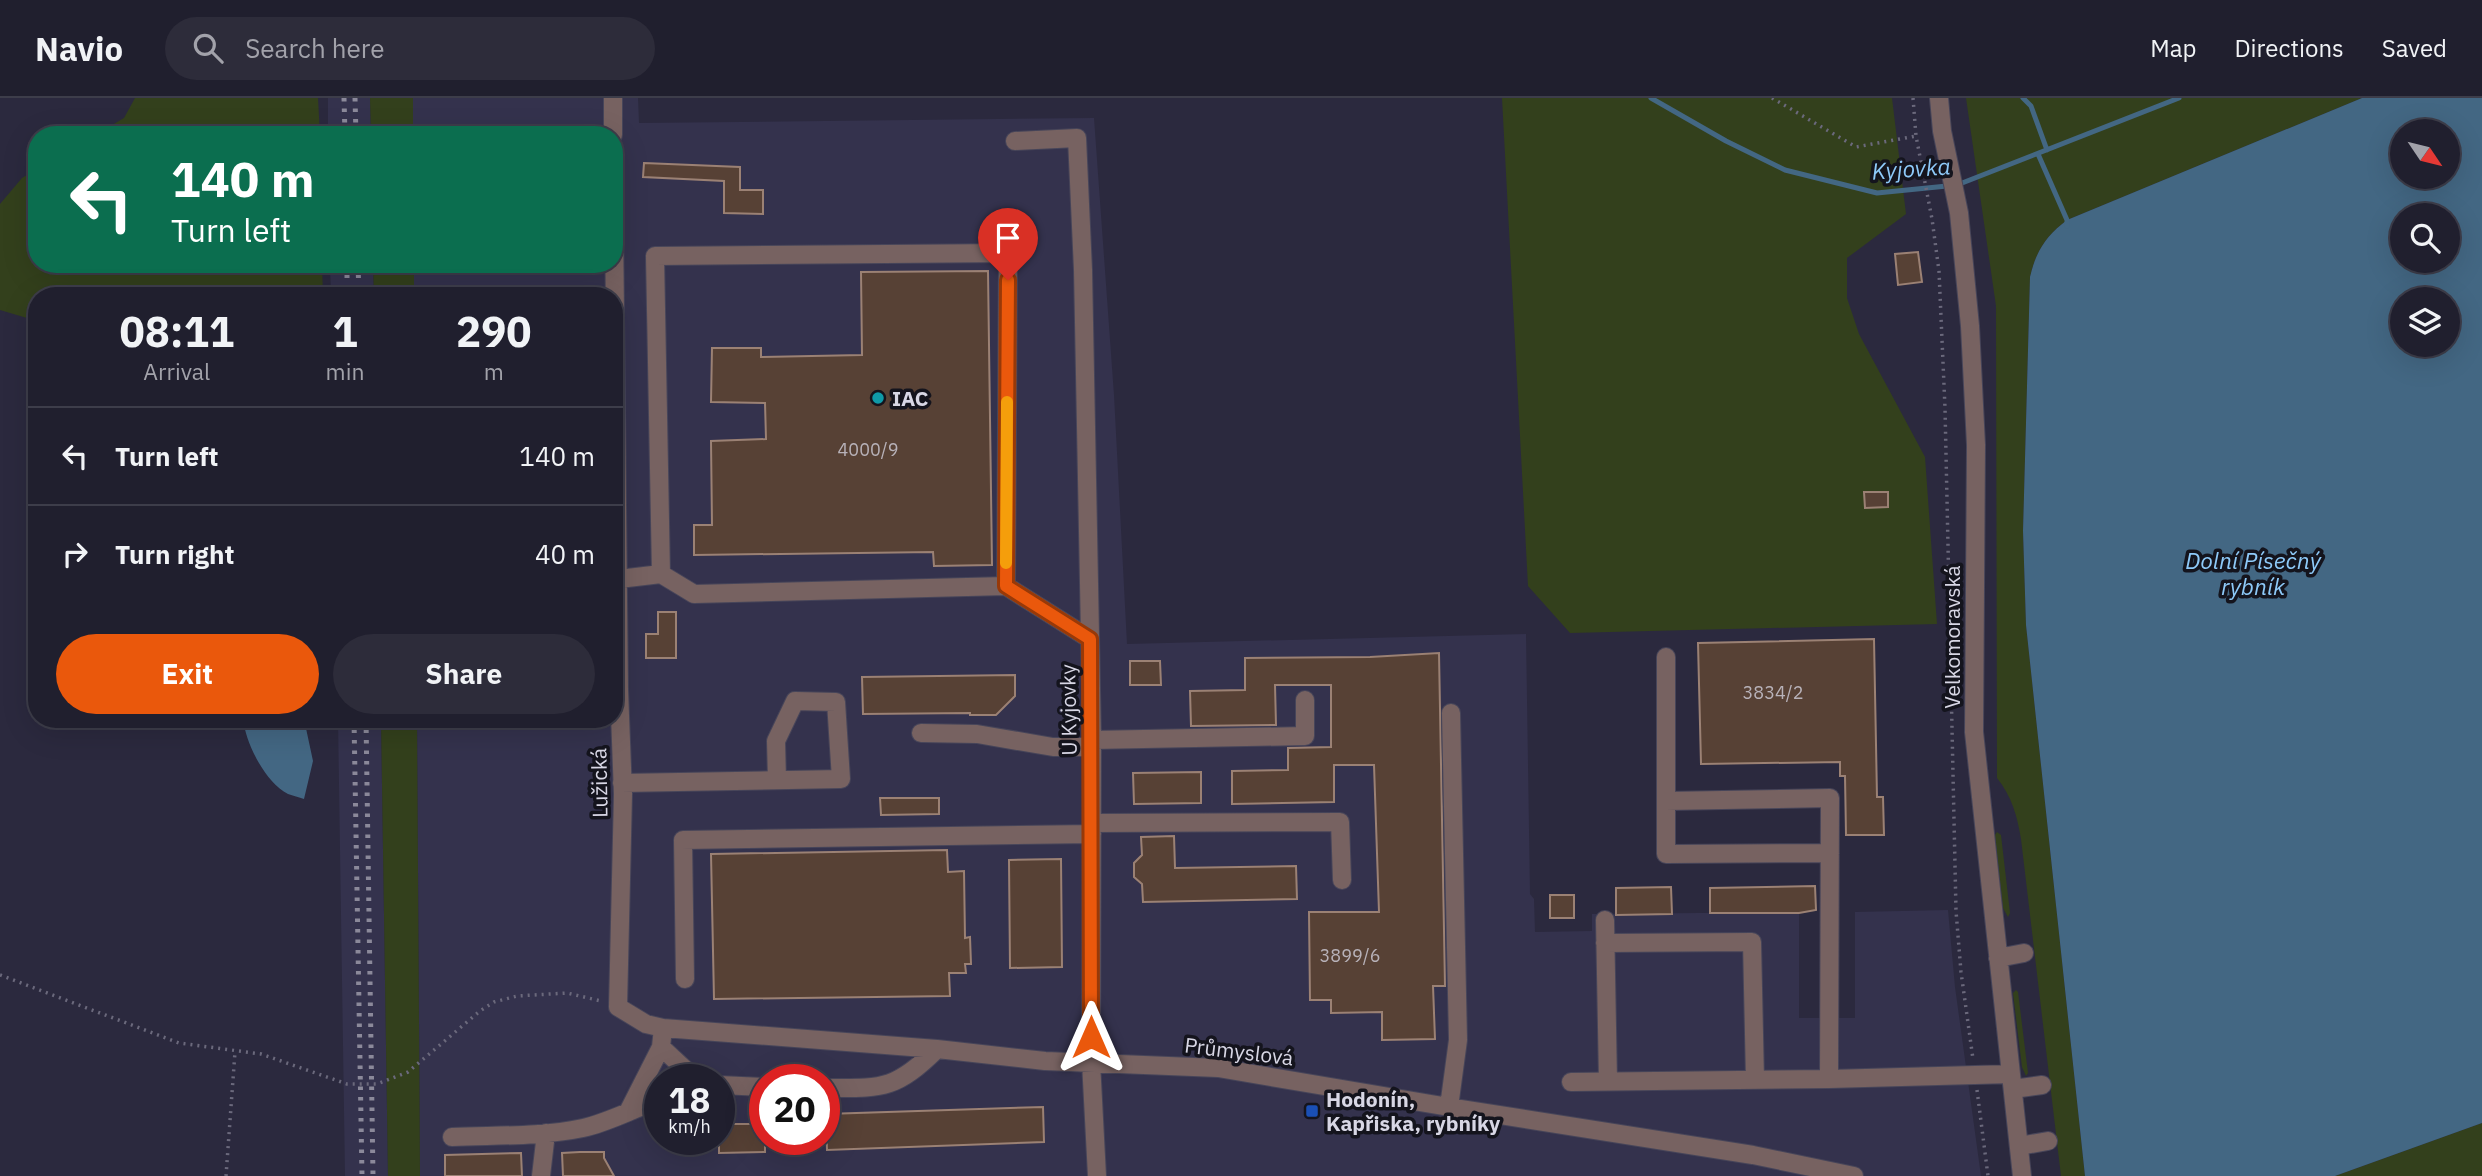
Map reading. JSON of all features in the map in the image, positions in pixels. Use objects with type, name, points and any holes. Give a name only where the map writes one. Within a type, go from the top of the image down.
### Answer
[{"type":"street","points":[[613,98],[613,126]]},
{"type":"street","name":"Velkomoravská","points":[[1939,98],[1942,131],[1959,213],[1970,326],[1976,445],[1974,732],[2022,1176]]},
{"type":"street","name":"U Kyjovky","points":[[1015,141],[1077,138],[1083,270],[1092,743],[1091,1062],[1097,1176]]},
{"type":"street","points":[[661,574],[655,256],[1008,253],[1006,586]]},
{"type":"street","points":[[623,579],[661,574],[695,594],[1006,586],[1090,639]]},
{"type":"street","points":[[1666,657],[1667,854],[1830,853]]},
{"type":"street","points":[[921,733],[977,734],[1053,747],[1092,743],[1305,736],[1305,700]]},
{"type":"street","points":[[622,783],[841,779],[836,702],[795,701],[776,741],[777,780]]},
{"type":"street","points":[[1449,1107],[1458,1040],[1451,713]]},
{"type":"street","name":"Lužická","points":[[618,1006],[622,783],[620,728]]},
{"type":"street","points":[[1666,801],[1830,798],[1829,1079]]},
{"type":"street","points":[[685,979],[683,840],[1340,822],[1342,880]]},
{"type":"street","points":[[1605,920],[1608,1082]]},
{"type":"street","points":[[1605,943],[1752,942],[1755,1080]]},
{"type":"street","points":[[1998,958],[2024,953]]},
{"type":"street","name":"Průmyslová","points":[[618,1006],[646,1024],[663,1028],[937,1049],[1045,1061],[1218,1068],[1753,1155],[1854,1176]]},
{"type":"street","points":[[629,1110],[661,1047],[663,1028]]},
{"type":"street","points":[[661,1047],[679,1064]]},
{"type":"street","points":[[840,1088],[875,1088],[893,1083],[910,1074],[937,1049]]},
{"type":"street","points":[[1571,1082],[1829,1079],[1975,1074],[2042,1084]]},
{"type":"street","points":[[452,1137],[546,1133],[583,1128],[644,1105]]},
{"type":"street","points":[[541,1176],[546,1133]]},
{"type":"street","points":[[2019,1146],[2048,1141]]},
{"type":"path","points":[[1772,98],[1856,147],[1916,136]]},
{"type":"path","points":[[1913,98],[1916,136],[1939,271],[1945,408],[1956,911],[1961,972],[1988,1176]]},
{"type":"path","points":[[0,975],[179,1043],[261,1054],[347,1084],[377,1084],[408,1072],[480,1011],[495,1002],[517,996],[567,993],[618,1006]]},
{"type":"path","points":[[226,1176],[235,1052]]},
{"type":"shaded area","points":[[328,98],[370,98],[371,126],[328,126]]},
{"type":"shaded area","points":[[413,98],[638,98],[639,123],[1094,118],[1114,395],[1127,644],[1526,634],[1530,894],[1534,899],[1535,932],[1592,931],[1592,914],[1799,912],[1799,1018],[1855,1018],[1855,912],[1948,910],[1955,987],[1981,1176],[420,1176],[417,728],[623,728],[623,287],[414,287],[414,273],[623,273],[623,126],[413,126]]},
{"type":"shaded area","points":[[330,273],[373,273],[374,287],[331,287]]},
{"type":"shaded area","points":[[338,728],[381,728],[388,1176],[345,1176]]},
{"type":"green space","points":[[135,98],[318,98],[320,126],[110,126],[124,118]]},
{"type":"green space","points":[[370,98],[413,98],[413,126],[371,126]]},
{"type":"green space","points":[[1502,98],[1892,98],[1906,214],[1847,258],[1847,298],[1859,334],[1925,457],[1937,624],[1570,633],[1528,586]]},
{"type":"green space","points":[[1966,98],[2362,98],[2067,220],[2043,245],[2035,259],[2030,277],[2023,531],[2026,625],[2085,1176],[2061,1176],[2021,839],[2013,807],[1997,778],[1996,306]]},
{"type":"green space","points":[[28,174],[28,273],[322,273],[323,287],[28,287],[28,318],[0,310],[0,204]]},
{"type":"green space","points":[[373,273],[414,273],[414,287],[374,287]]},
{"type":"green space","points":[[381,728],[417,728],[420,1176],[388,1176]]},
{"type":"green space","points":[[1997,832],[2001,835],[2010,913],[2008,917],[2003,908],[1995,835]]},
{"type":"green space","points":[[2016,990],[2028,1073],[2026,1076],[2022,1067],[2013,993]]},
{"type":"green space","points":[[2482,1123],[2482,1176],[2335,1176]]},
{"type":"water","name":"Dolní Písečný rybník","points":[[2362,98],[2482,98],[2482,1123],[2335,1176],[2085,1176],[2026,625],[2023,531],[2030,277],[2035,259],[2053,232],[2067,220]]},
{"type":"water","points":[[306,728],[313,761],[304,799],[288,794],[264,772],[252,751],[245,729]]},
{"type":"building","points":[[644,163],[740,167],[740,190],[763,190],[763,214],[724,213],[724,181],[643,177]]},
{"type":"building","points":[[1918,252],[1922,282],[1898,285],[1895,254]]},
{"type":"building","name":"IAC","points":[[988,271],[992,565],[934,566],[933,552],[694,555],[694,525],[712,525],[711,441],[766,439],[765,403],[711,402],[712,348],[761,348],[761,357],[862,355],[861,272]]},
{"type":"building","points":[[1864,492],[1888,492],[1888,507],[1865,508]]},
{"type":"building","points":[[658,612],[676,612],[676,658],[646,658],[646,634],[658,634]]},
{"type":"building","points":[[1874,639],[1877,797],[1883,797],[1884,835],[1846,835],[1845,776],[1840,776],[1840,762],[1701,764],[1698,643]]},
{"type":"building","points":[[1439,653],[1445,986],[1433,986],[1435,1039],[1382,1040],[1382,1012],[1331,1013],[1331,1000],[1310,1000],[1309,912],[1379,912],[1374,765],[1334,765],[1334,802],[1232,804],[1232,771],[1288,770],[1288,748],[1331,747],[1331,685],[1275,685],[1276,725],[1191,726],[1190,691],[1245,690],[1245,658],[1370,657]]},
{"type":"building","points":[[1130,661],[1160,661],[1161,685],[1130,685]]},
{"type":"building","points":[[1015,675],[1015,696],[996,715],[863,714],[862,677]]},
{"type":"building","points":[[1201,772],[1201,803],[1134,804],[1133,773]]},
{"type":"building","points":[[880,798],[939,798],[939,814],[881,815]]},
{"type":"building","points":[[1174,836],[1175,868],[1296,866],[1297,899],[1143,902],[1142,884],[1134,877],[1134,863],[1142,855],[1141,837]]},
{"type":"building","points":[[947,850],[948,872],[964,871],[965,938],[970,937],[971,964],[965,964],[966,973],[949,973],[950,996],[714,999],[711,854]]},
{"type":"building","points":[[1061,859],[1062,967],[1010,968],[1009,860]]},
{"type":"building","points":[[1815,886],[1816,910],[1799,913],[1710,913],[1710,888]]},
{"type":"building","points":[[1671,887],[1672,914],[1616,915],[1616,888]]},
{"type":"building","points":[[1550,895],[1574,895],[1574,918],[1550,918]]},
{"type":"building","points":[[1043,1107],[1044,1142],[840,1150],[840,1114]]},
{"type":"building","points":[[735,1124],[749,1124],[749,1152],[735,1153]]},
{"type":"building","points":[[604,1152],[604,1158],[614,1176],[563,1176],[562,1153]]},
{"type":"building","points":[[521,1153],[522,1176],[445,1176],[445,1155]]},
{"type":"waterway","name":"Kyjovka","points":[[1651,98],[1726,141],[1785,170],[1877,193],[1957,185],[2179,98]]},
{"type":"waterway","points":[[2023,98],[2031,106],[2047,150]]},
{"type":"waterway","points":[[2038,154],[2067,220],[2067,226]]},
{"type":"railway","points":[[344,98],[345,126]]},
{"type":"railway","points":[[355,98],[356,126]]},
{"type":"railway","points":[[347,273],[347,287]]},
{"type":"railway","points":[[358,273],[359,287]]},
{"type":"railway","points":[[354,728],[362,1176]]},
{"type":"railway","points":[[366,728],[373,1176]]},
{"type":"slow traffic","points":[[1006,563],[1007,402]]},
{"type":"place","name":"IAC","points":[[878,398]]},
{"type":"place","name":"Hodonín, Kapřiska, rybníky","points":[[1312,1111]]},
{"type":"route","points":[[1008,280],[1006,586],[1090,639],[1091,1037]]}]
